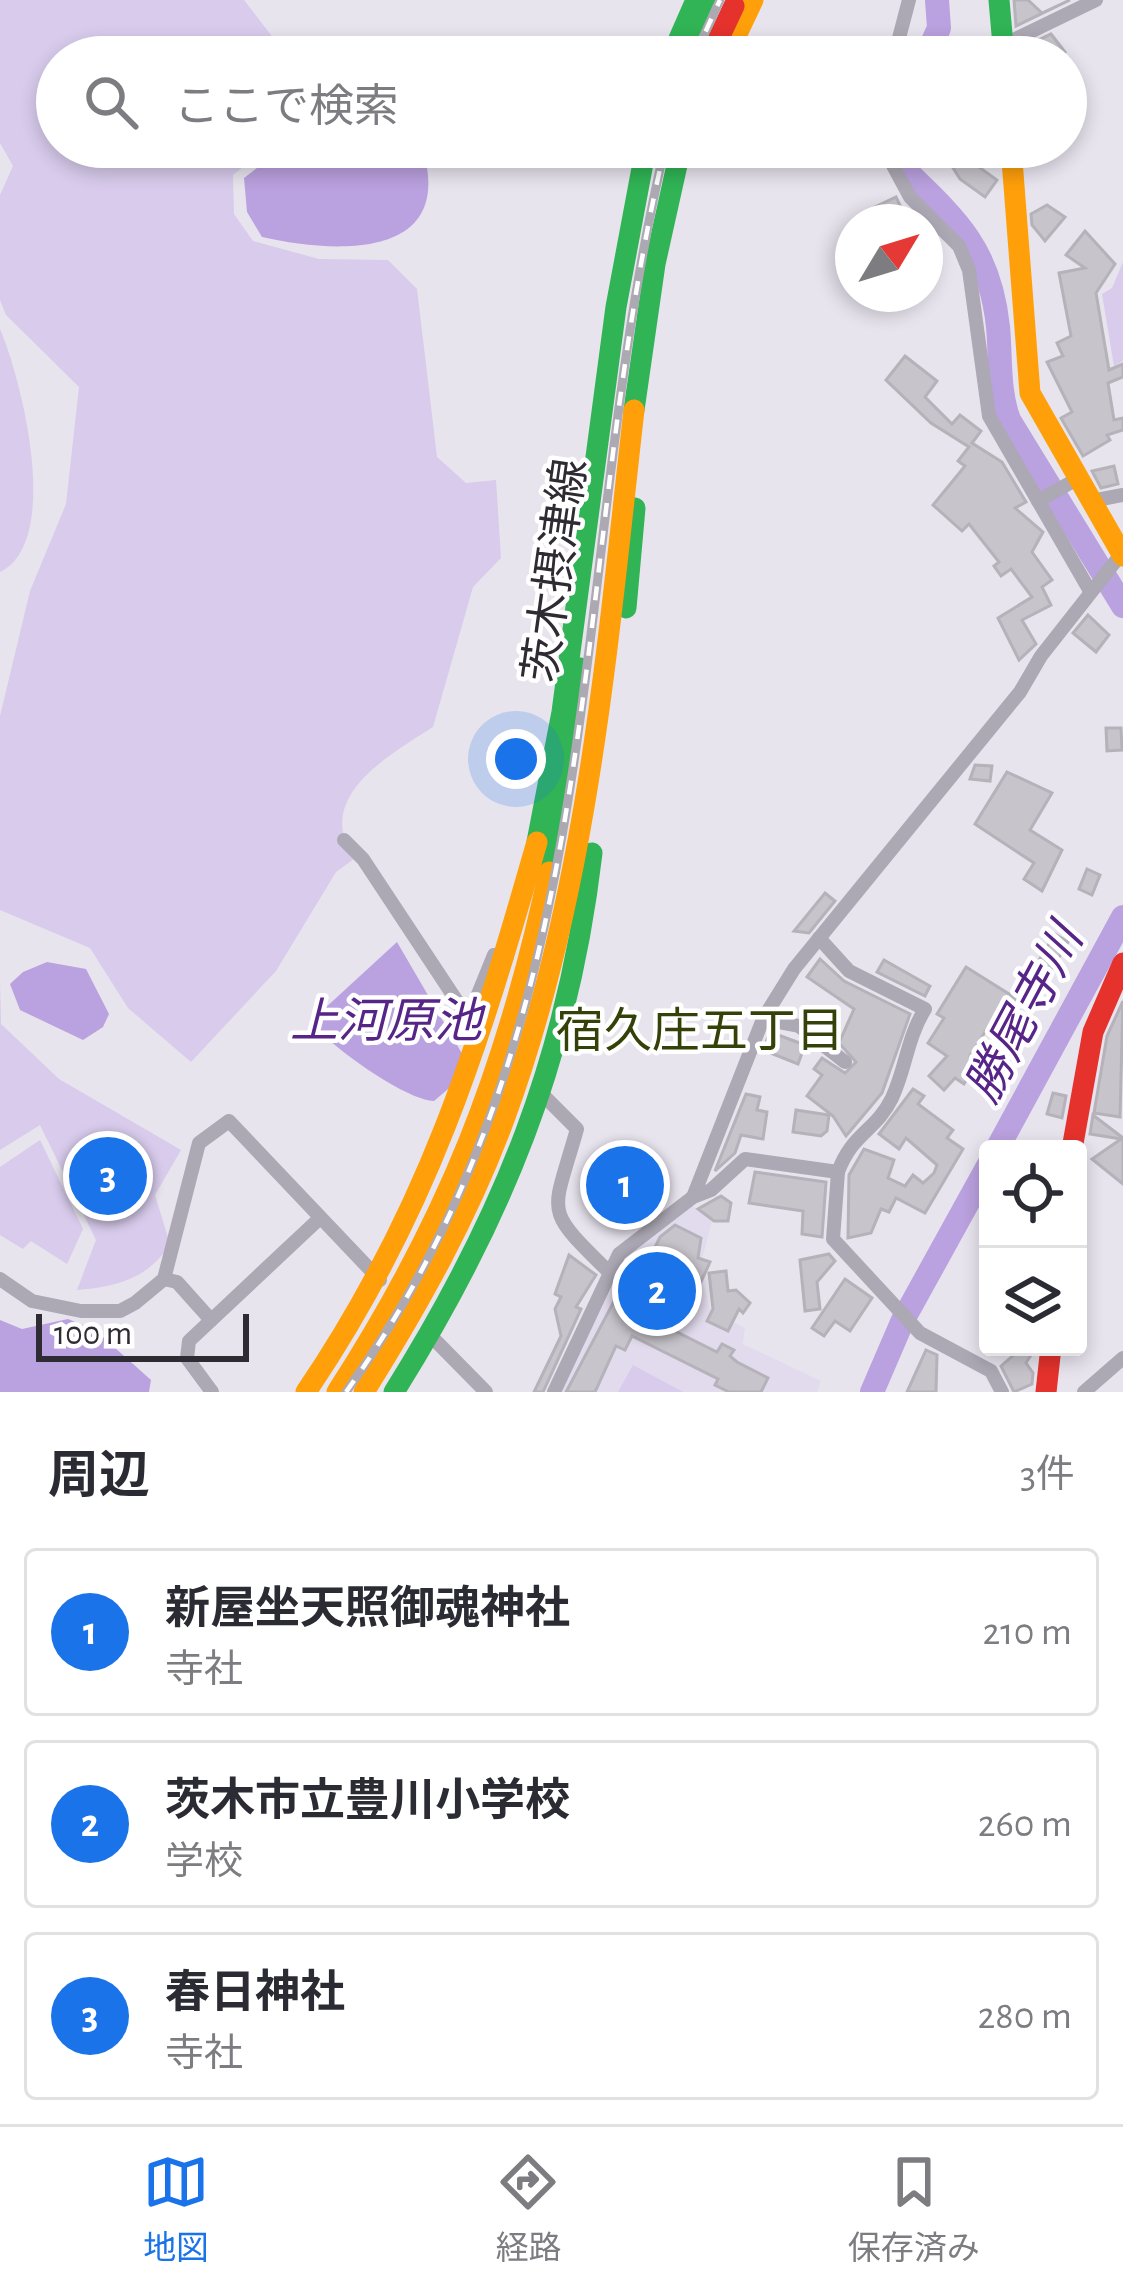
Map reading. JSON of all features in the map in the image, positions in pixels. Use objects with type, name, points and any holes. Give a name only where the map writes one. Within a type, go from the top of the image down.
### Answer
[{"type":"main road","points":[[680,36],[696,0]]},
{"type":"main road","points":[[697,36],[712,0]]},
{"type":"main road","points":[[720,36],[737,0]]},
{"type":"main road","points":[[736,36],[753,0]]},
{"type":"main road","points":[[999,0],[1002,36]]},
{"type":"main road","points":[[306,1392],[381,1281],[452,1128],[528,904],[548,795],[623,268],[644,168]]},
{"type":"main road","points":[[632,281],[645,168]]},
{"type":"main road","name":"茨木摂津線","points":[[337,1392],[384,1322],[444,1209],[505,1059],[544,910],[632,281],[656,168]]},
{"type":"main road","name":"茨木摂津線","points":[[364,1392],[434,1279],[512,1106],[566,920],[652,278],[676,168]]},
{"type":"main road","points":[[394,1392],[481,1246],[541,1093],[577,981],[667,273],[690,168]]},
{"type":"main road","points":[[1013,168],[1030,393],[1120,556]]},
{"type":"main road","points":[[618,552],[646,428]]},
{"type":"main road","points":[[434,1279],[470,1232],[521,1120],[581,922]]},
{"type":"main road","points":[[444,1209],[523,946],[510,947]]},
{"type":"main road","points":[[1074,1140],[1093,1031],[1123,963]]},
{"type":"main road","points":[[377,1392],[399,1357],[418,1307]]},
{"type":"main road","points":[[1046,1392],[1050,1356]]},
{"type":"street","points":[[900,36],[909,0]]},
{"type":"street","points":[[1030,36],[1096,0]]},
{"type":"street","points":[[894,168],[910,197],[958,246],[969,270],[989,416],[1091,589]]},
{"type":"street","points":[[1038,501],[1077,479]]},
{"type":"street","points":[[1090,501],[1123,495]]},
{"type":"street","points":[[693,1197],[763,1018],[819,938],[1020,692],[1091,589],[1120,556]]},
{"type":"street","points":[[344,839],[360,854],[472,1024],[494,955],[510,947]]},
{"type":"street","points":[[819,938],[850,971],[925,1010],[908,1035],[894,1094],[880,1119],[849,1143],[838,1172],[833,1239],[920,1333],[991,1372],[1002,1392]]},
{"type":"street","points":[[763,1018],[799,1026],[845,1062]]},
{"type":"street","points":[[541,1093],[577,1129],[556,1202],[561,1224],[610,1273]]},
{"type":"street","points":[[0,1279],[32,1301],[82,1311],[127,1308],[164,1279],[199,1143],[229,1121],[381,1281]]},
{"type":"street","points":[[554,1392],[619,1254],[693,1197],[711,1190],[745,1159],[838,1172]]},
{"type":"street","points":[[210,1391],[185,1350],[320,1218]]},
{"type":"street","points":[[164,1279],[177,1282],[211,1321]]},
{"type":"street","points":[[428,1333],[486,1392]]},
{"type":"street","points":[[1084,1392],[1123,1358]]},
{"type":"shaded area","points":[[0,0],[244,0],[272,36],[36,36],[36,168],[242,168],[233,175],[234,214],[253,241],[319,259],[388,260],[417,289],[437,457],[466,483],[496,480],[501,558],[473,587],[433,727],[361,781],[343,816],[344,837],[354,859],[336,872],[276,971],[191,1062],[128,1008],[90,948],[0,910],[0,716],[30,591],[66,504],[79,387],[6,315],[0,300],[0,195],[13,166],[0,143]]},
{"type":"shaded area","points":[[1123,262],[1123,361],[1114,366],[1102,294],[1112,288]]},
{"type":"shaded area","points":[[0,329],[26,419],[33,494],[30,528],[19,555],[0,572]]},
{"type":"shaded area","points":[[0,980],[1,1024],[59,1079],[181,1150],[155,1195],[170,1244],[152,1266],[130,1279],[77,1290],[96,1240],[40,1125],[0,1150]]},
{"type":"shaded area","points":[[40,1140],[83,1229],[67,1264],[31,1241],[23,1249],[0,1235],[0,1167]]},
{"type":"shaded area","points":[[693,1206],[712,1221],[699,1271],[711,1311],[745,1328],[743,1344],[821,1381],[817,1392],[559,1392],[629,1253]]},
{"type":"shaded area","points":[[633,1365],[683,1392],[618,1392]]},
{"type":"water","points":[[257,168],[425,168],[428,185],[422,212],[406,230],[382,241],[322,246],[262,237],[247,212],[244,178]]},
{"type":"water","name":"上河原池","points":[[397,942],[464,1057],[461,1078],[434,1101],[405,1092],[368,1070],[311,1021]]},
{"type":"water","points":[[47,962],[86,969],[109,1014],[103,1027],[83,1040],[20,1010],[10,984],[23,972]]},
{"type":"water","points":[[68,1319],[95,1330],[151,1380],[149,1392],[0,1392],[0,1320],[22,1329]]},
{"type":"building","points":[[1014,0],[1028,0],[1042,13],[1070,0],[1016,26]]},
{"type":"building","points":[[953,168],[980,168],[997,180],[985,197]]},
{"type":"building","points":[[1047,205],[1065,217],[1045,241],[1032,225],[1031,214]]},
{"type":"building","points":[[1085,231],[1115,264],[1096,293],[1109,370],[1123,364],[1123,377],[1108,383],[1114,420],[1123,418],[1123,430],[1107,435],[1110,440],[1083,456],[1061,418],[1072,412],[1047,362],[1063,356],[1057,343],[1071,336],[1059,273],[1085,268],[1066,255]]},
{"type":"building","points":[[905,356],[937,381],[925,397],[952,424],[960,415],[981,431],[972,443],[1002,462],[1026,502],[1015,508],[1043,532],[1032,552],[1052,580],[1042,587],[1051,605],[1022,620],[1036,644],[1019,660],[998,618],[1032,597],[1011,569],[1001,576],[994,566],[999,562],[969,524],[962,531],[933,505],[965,466],[958,461],[969,447],[931,423],[886,380]]},
{"type":"building","points":[[1114,466],[1118,484],[1101,488],[1092,471]]},
{"type":"building","points":[[1088,615],[1109,635],[1096,652],[1073,633]]},
{"type":"building","points":[[1106,728],[1121,728],[1122,750],[1107,751]]},
{"type":"building","points":[[975,765],[992,766],[990,781],[970,779]]},
{"type":"building","points":[[1007,772],[1052,793],[1030,830],[1062,850],[1042,891],[1024,879],[1034,863],[975,824]]},
{"type":"building","points":[[1087,869],[1100,875],[1092,895],[1079,889]]},
{"type":"building","points":[[825,893],[835,901],[809,933],[794,931]]},
{"type":"building","points":[[1055,934],[1068,942],[1041,988],[1026,981]]},
{"type":"building","points":[[820,959],[844,981],[910,1014],[882,1093],[846,1136],[833,1116],[807,1096],[822,1075],[814,1069],[822,1058],[845,1073],[856,1062],[839,1043],[854,1009],[807,977]]},
{"type":"building","points":[[884,960],[930,986],[925,996],[877,972]]},
{"type":"building","points":[[966,967],[1017,999],[1005,1019],[996,1014],[970,1056],[1002,1070],[993,1085],[972,1071],[964,1084],[955,1078],[944,1090],[929,1076],[947,1056],[928,1043],[944,1018],[937,1014]]},
{"type":"building","points":[[1123,1001],[1120,1117],[1094,1113],[1107,1036]]},
{"type":"building","points":[[770,1032],[805,1045],[798,1064],[763,1050]]},
{"type":"building","points":[[913,1089],[924,1096],[918,1104],[953,1130],[947,1138],[963,1149],[925,1213],[896,1198],[889,1212],[881,1209],[871,1233],[848,1238],[849,1175],[864,1149],[894,1160],[888,1178],[905,1186],[913,1175],[923,1183],[934,1173],[937,1165],[906,1138],[899,1149],[879,1134]]},
{"type":"building","points":[[1053,1093],[1066,1096],[1062,1118],[1047,1114]]},
{"type":"building","points":[[746,1094],[760,1097],[757,1110],[767,1112],[763,1139],[741,1135],[735,1153],[715,1171]]},
{"type":"building","points":[[796,1110],[829,1115],[827,1131],[821,1136],[793,1132]]},
{"type":"building","points":[[1093,1115],[1123,1138],[1123,1184],[1092,1159],[1121,1139],[1090,1134]]},
{"type":"building","points":[[124,1148],[142,1169],[107,1188],[90,1161],[100,1153],[108,1161]]},
{"type":"building","points":[[626,1169],[638,1176],[625,1204],[611,1197]]},
{"type":"building","points":[[755,1172],[826,1182],[822,1237],[802,1234],[803,1211],[749,1203]]},
{"type":"building","points":[[721,1196],[731,1203],[728,1221],[714,1221],[698,1209]]},
{"type":"building","points":[[675,1225],[701,1238],[698,1258],[710,1262],[690,1306],[678,1300],[665,1326],[717,1352],[722,1344],[734,1350],[730,1356],[737,1362],[768,1378],[761,1392],[729,1392],[715,1385],[718,1379],[632,1336],[625,1350],[616,1346],[595,1392],[566,1392],[619,1292],[631,1297],[660,1237]]},
{"type":"building","points":[[829,1254],[835,1261],[817,1282],[820,1309],[805,1311],[800,1260]]},
{"type":"building","points":[[569,1255],[596,1275],[576,1307],[581,1309],[543,1392],[534,1392],[561,1336],[555,1309],[561,1297],[555,1294]]},
{"type":"building","points":[[726,1271],[728,1291],[736,1290],[750,1303],[743,1313],[739,1309],[728,1331],[707,1321],[713,1309],[709,1273]]},
{"type":"building","points":[[845,1279],[872,1298],[850,1331],[835,1321],[824,1336],[812,1328]]},
{"type":"building","points":[[926,1350],[937,1355],[936,1392],[907,1392]]},
{"type":"building","points":[[1013,1356],[1030,1356],[1026,1363],[1033,1373],[1032,1384],[1014,1392],[1001,1366]]},
{"type":"waterway","name":"勝尾寺川","points":[[935,36],[937,0]]},
{"type":"waterway","name":"勝尾寺川","points":[[905,168],[956,222],[979,257],[994,300],[1001,386],[1009,420],[1123,606]]},
{"type":"waterway","name":"勝尾寺川","points":[[1002,1140],[1123,917]]},
{"type":"waterway","name":"勝尾寺川","points":[[872,1392],[903,1320],[979,1182]]},
{"type":"railway","points":[[704,36],[720,0]]},
{"type":"railway","points":[[346,1392],[434,1247],[497,1097],[540,944],[570,788],[633,308],[661,168]]},
{"type":"traffic: fast","points":[[680,36],[696,0]]},
{"type":"traffic: fast","points":[[697,36],[712,0]]},
{"type":"traffic: fast","points":[[999,0],[1002,36]]},
{"type":"traffic: fast","points":[[537,842],[562,712],[616,307],[642,168]]},
{"type":"traffic: fast","points":[[634,410],[655,264],[676,168]]},
{"type":"traffic: fast","points":[[626,608],[635,508]]},
{"type":"traffic: fast","points":[[549,872],[580,668]]},
{"type":"traffic: fast","points":[[394,1392],[468,1263],[525,1134],[566,999],[592,853]]},
{"type":"traffic: slow","points":[[736,36],[753,0]]},
{"type":"traffic: slow","points":[[1013,168],[1030,393],[1123,556]]},
{"type":"traffic: slow","points":[[364,1392],[476,1189],[533,1031],[556,944],[590,767],[634,410]]},
{"type":"traffic: slow","points":[[306,1392],[385,1259],[445,1127],[537,842]]},
{"type":"traffic: slow","points":[[337,1392],[411,1266],[469,1142],[513,1013],[549,872]]},
{"type":"traffic: jam","points":[[720,36],[734,6]]},
{"type":"traffic: jam","points":[[1074,1140],[1093,1032],[1123,963]]},
{"type":"traffic: jam","points":[[1046,1392],[1050,1356]]},
{"type":"place","name":"春日神社","points":[[108,1176]]},
{"type":"place","name":"新屋坐天照御魂神社","points":[[625,1185]]},
{"type":"place","name":"茨木市立豊川小学校","points":[[657,1291]]},
{"type":"district","name":"宿久庄五丁目","points":[[700,1030]]}]
